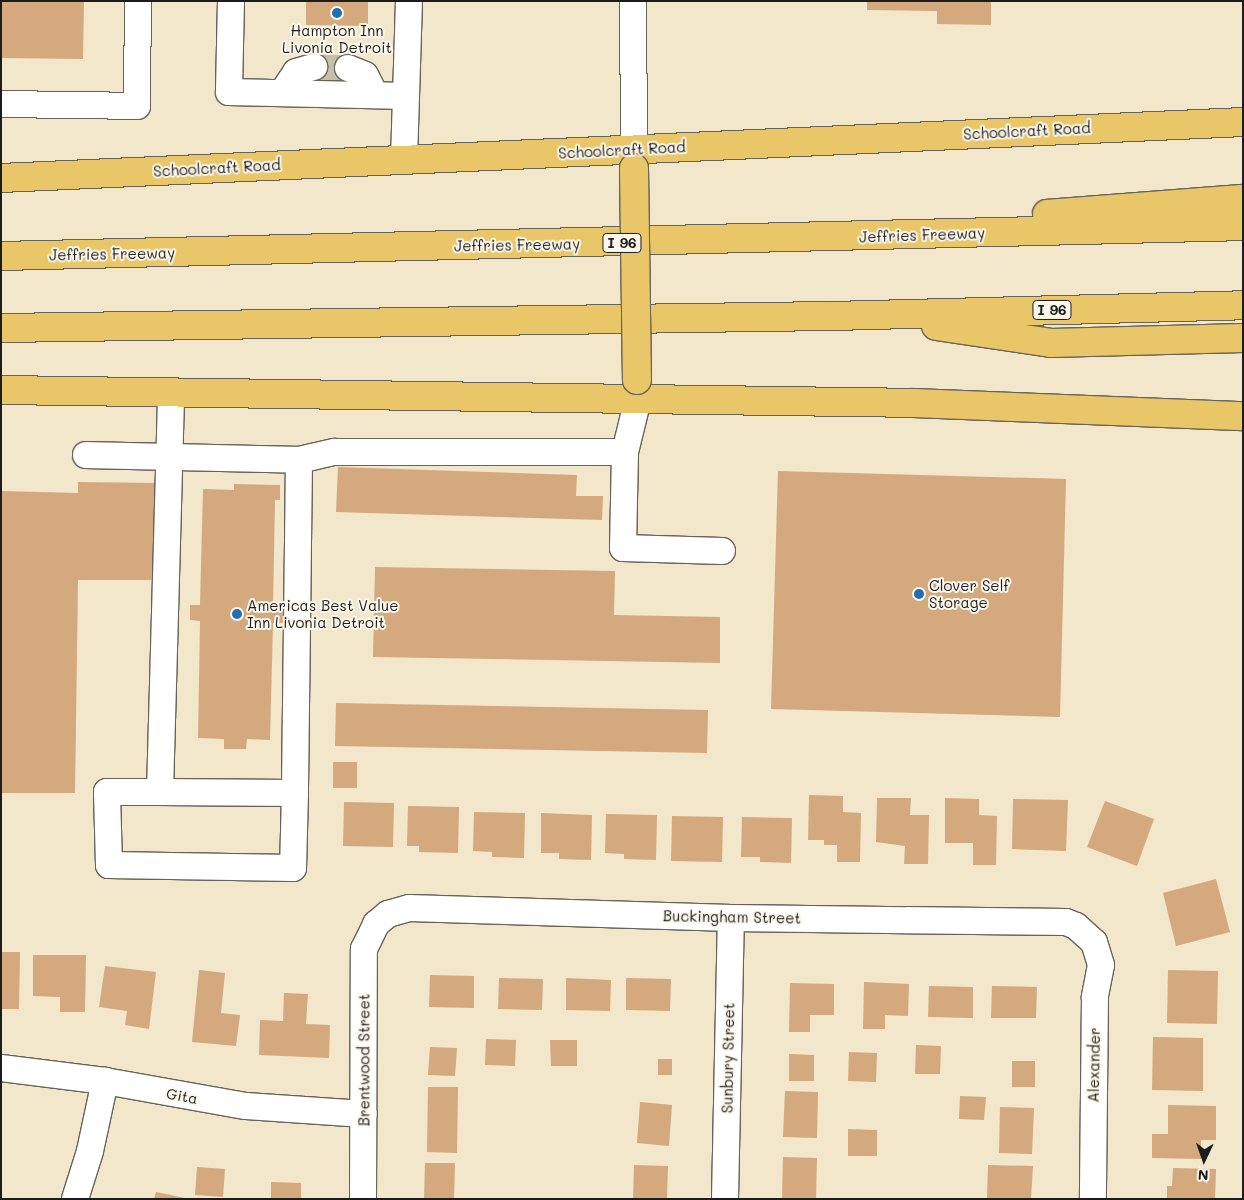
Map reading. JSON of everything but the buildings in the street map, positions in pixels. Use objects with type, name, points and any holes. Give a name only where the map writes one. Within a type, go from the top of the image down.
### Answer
[{"type":"main road","name":"Schoolcraft Road","points":[[1,178],[404,160],[634,159],[1243,122]]},
{"type":"main road","points":[[634,159],[637,390]]},
{"type":"main road","points":[[684,241],[1243,199]]},
{"type":"main road","name":"Jeffries Freeway","points":[[1,256],[1243,226]]},
{"type":"main road","name":"I 96","points":[[1,328],[860,315],[1243,305]]},
{"type":"main road","points":[[860,315],[1051,343],[1243,338]]},
{"type":"main road","points":[[1,390],[637,390],[1243,416]]},
{"type":"street","points":[[1,104],[137,106],[138,1]]},
{"type":"street","points":[[231,1],[229,92],[406,96]]},
{"type":"street","points":[[404,160],[409,1]]},
{"type":"street","points":[[633,1],[634,159]]},
{"type":"street","points":[[282,93],[296,72],[314,68]]},
{"type":"street","points":[[348,68],[365,75],[375,95]]},
{"type":"street","points":[[637,390],[625,452],[623,548],[722,551]]},
{"type":"street","points":[[160,792],[170,391]]},
{"type":"street","points":[[86,455],[299,460],[335,452],[625,452]]},
{"type":"street","points":[[295,793],[107,792],[109,865],[293,868],[295,793],[299,460]]},
{"type":"street","name":"Buckingham Street","points":[[376,924],[388,914],[408,908],[731,918],[1066,922],[1088,935]]},
{"type":"street","name":"Sunbury Street","points":[[725,1199],[731,918]]},
{"type":"street","name":"Brentwood Street","points":[[363,1199],[364,949],[376,924]]},
{"type":"street","name":"Alexander","points":[[1088,935],[1099,952],[1101,966],[1095,996],[1093,1199]]},
{"type":"street","name":"Gita","points":[[1,1068],[104,1081],[246,1106],[364,1114]]},
{"type":"street","points":[[75,1199],[92,1143],[104,1081]]},
{"type":"tunnel","points":[[314,67],[348,68]]},
{"type":"place","name":"Hampton Inn Livonia Detroit","points":[[337,13]]},
{"type":"place","name":"Clover Self Storage","points":[[919,594]]},
{"type":"place","name":"Americas Best Value Inn Livonia Detroit","points":[[237,614]]}]
